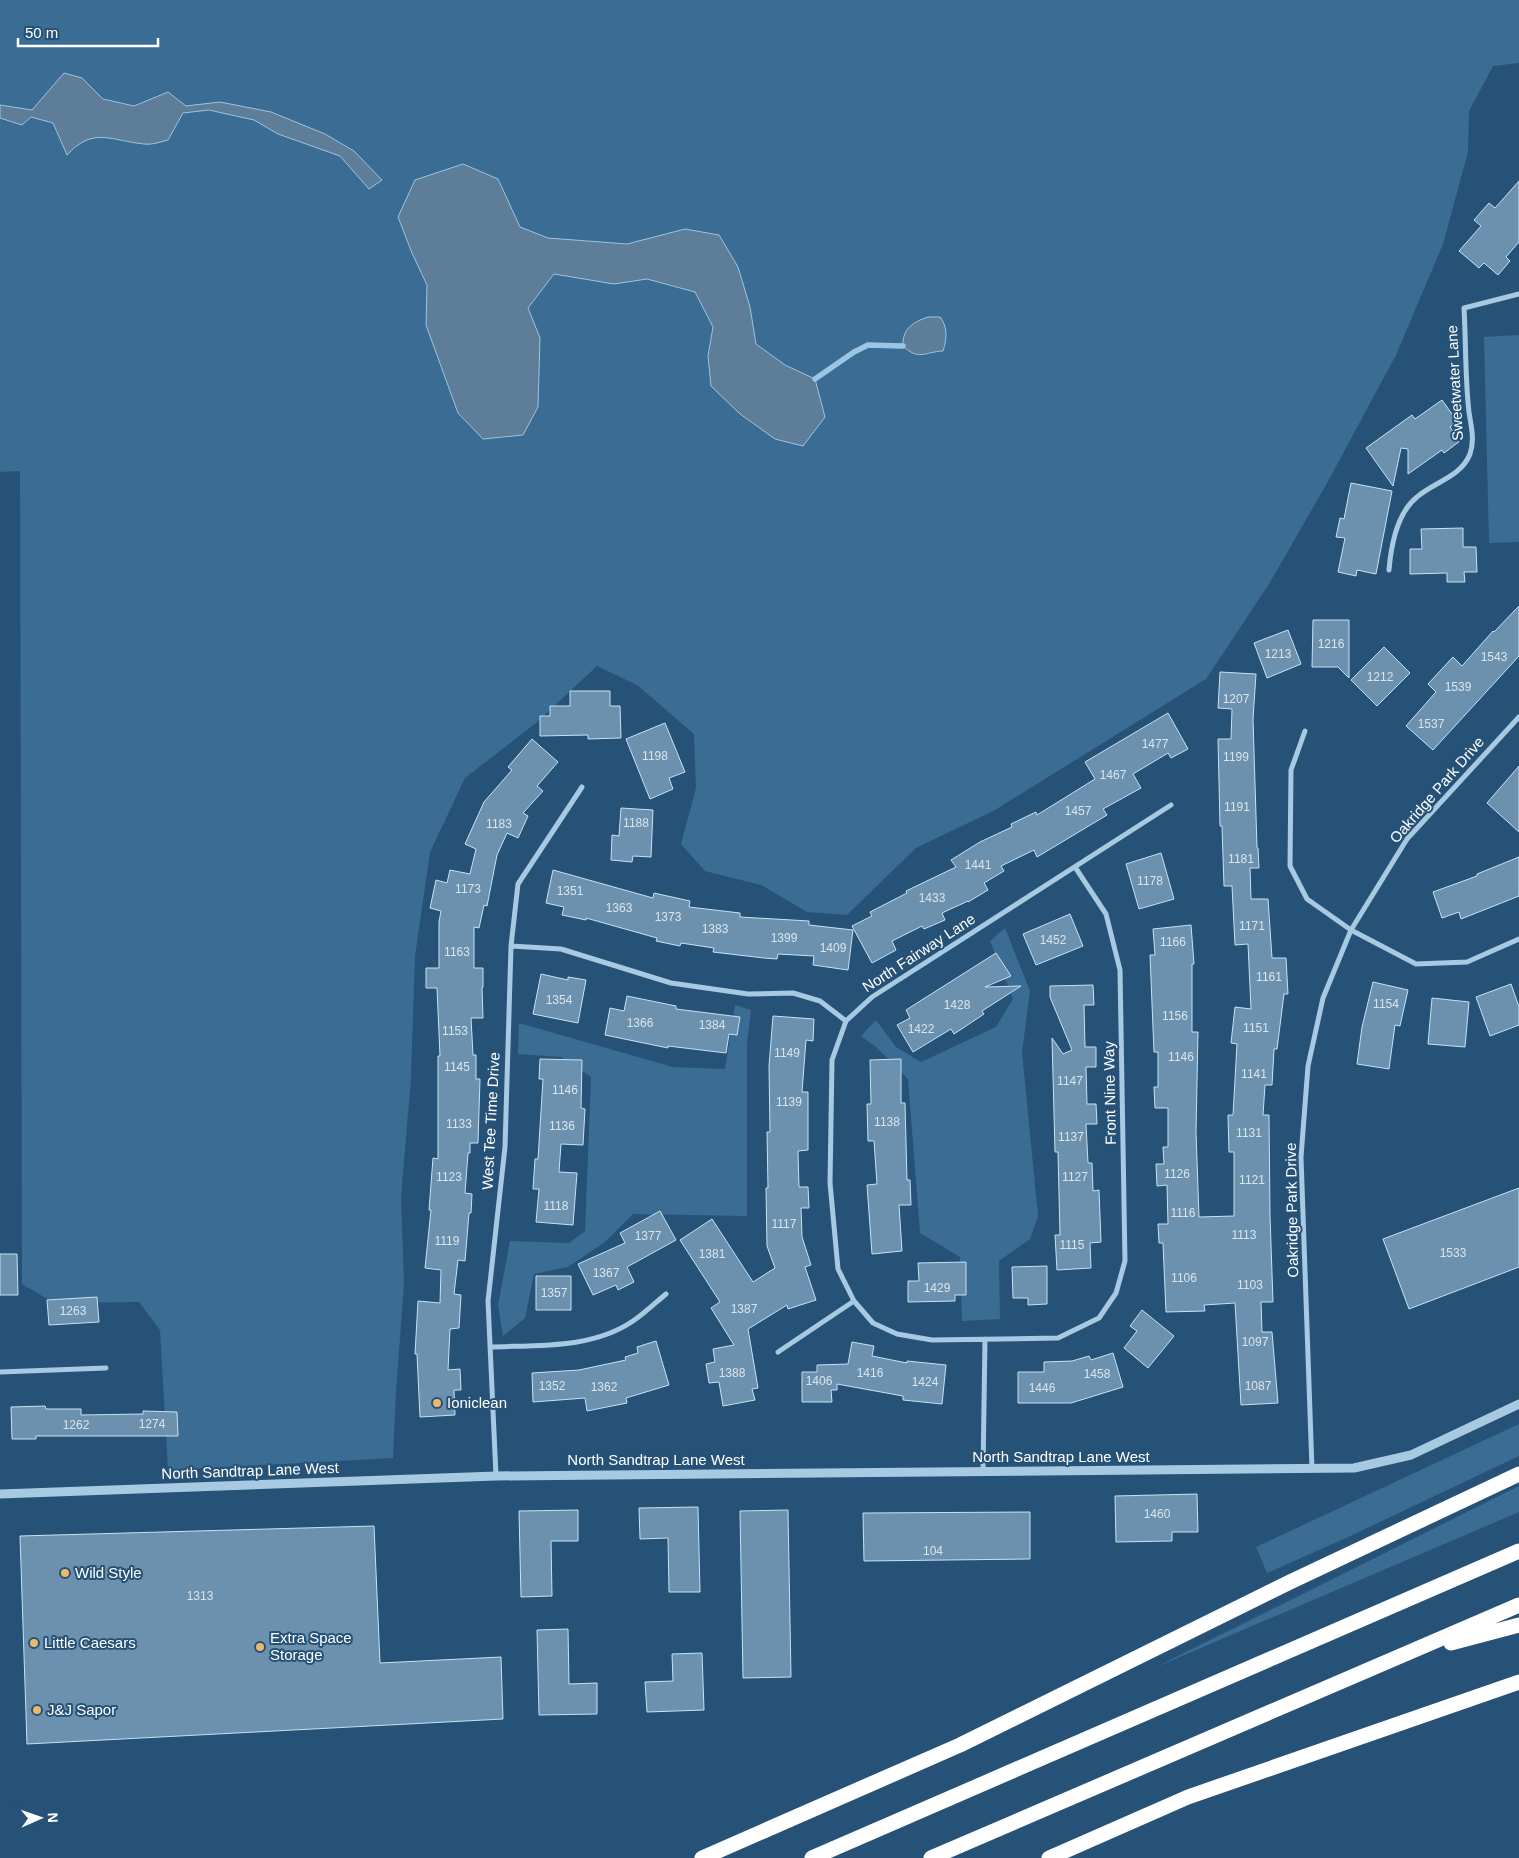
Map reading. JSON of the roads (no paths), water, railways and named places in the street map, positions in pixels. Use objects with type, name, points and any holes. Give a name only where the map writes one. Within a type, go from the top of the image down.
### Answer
[{"type":"highway","points":[[702,1858],[960,1745],[1290,1582],[1519,1474]]},
{"type":"highway","points":[[812,1858],[1519,1551]]},
{"type":"highway","points":[[931,1858],[1519,1606]]},
{"type":"highway","points":[[1403,1655],[1519,1625]]},
{"type":"highway","points":[[1048,1858],[1188,1797],[1519,1682]]},
{"type":"street","name":"Sweetwater Lane","points":[[1389,570],[1400,522],[1409,504],[1419,495],[1454,474],[1470,454],[1473,433],[1469,413],[1464,308],[1519,294]]},
{"type":"street","name":"Oakridge Park Drive","points":[[1312,1469],[1301,1157],[1308,1066],[1323,998],[1350,930],[1406,839],[1519,717]]},
{"type":"street","points":[[1305,731],[1291,770],[1290,866],[1306,899],[1350,930],[1416,964],[1467,962],[1519,939]]},
{"type":"street","name":"West Tee Time Drive","points":[[496,1476],[488,1301],[505,1147],[510,946],[518,884],[582,787]]},
{"type":"street","points":[[1075,867],[1171,806]]},
{"type":"street","name":"North Fairway Lane","points":[[846,1021],[872,997],[1075,867]]},
{"type":"street","name":"Front Nine Way","points":[[846,1021],[832,1060],[830,1183],[838,1268],[854,1301],[873,1323],[897,1334],[932,1340],[1058,1338],[1100,1318],[1116,1293],[1125,1261],[1120,970],[1106,914],[1075,867]]},
{"type":"street","points":[[510,946],[561,949],[671,983],[748,994],[793,993],[820,1001],[846,1021]]},
{"type":"street","points":[[490,1347],[569,1344],[606,1335],[633,1321],[666,1294]]},
{"type":"street","points":[[778,1352],[854,1301]]},
{"type":"street","points":[[983,1472],[985,1339]]},
{"type":"street","points":[[0,1372],[106,1368]]},
{"type":"street","name":"North Sandtrap Lane West","points":[[0,1494],[496,1476],[1354,1468],[1411,1455],[1519,1404]]},
{"type":"waterway","points":[[815,379],[854,352],[868,345],[903,346]]},
{"type":"place","name":"Ioniclean","points":[[437,1403]]},
{"type":"place","name":"Wild Style","points":[[65,1573]]},
{"type":"place","name":"Little Caesars","points":[[34,1643]]},
{"type":"place","name":"Extra Space Storage","points":[[260,1647]]},
{"type":"place","name":"J&J Sapor","points":[[37,1710]]}]
